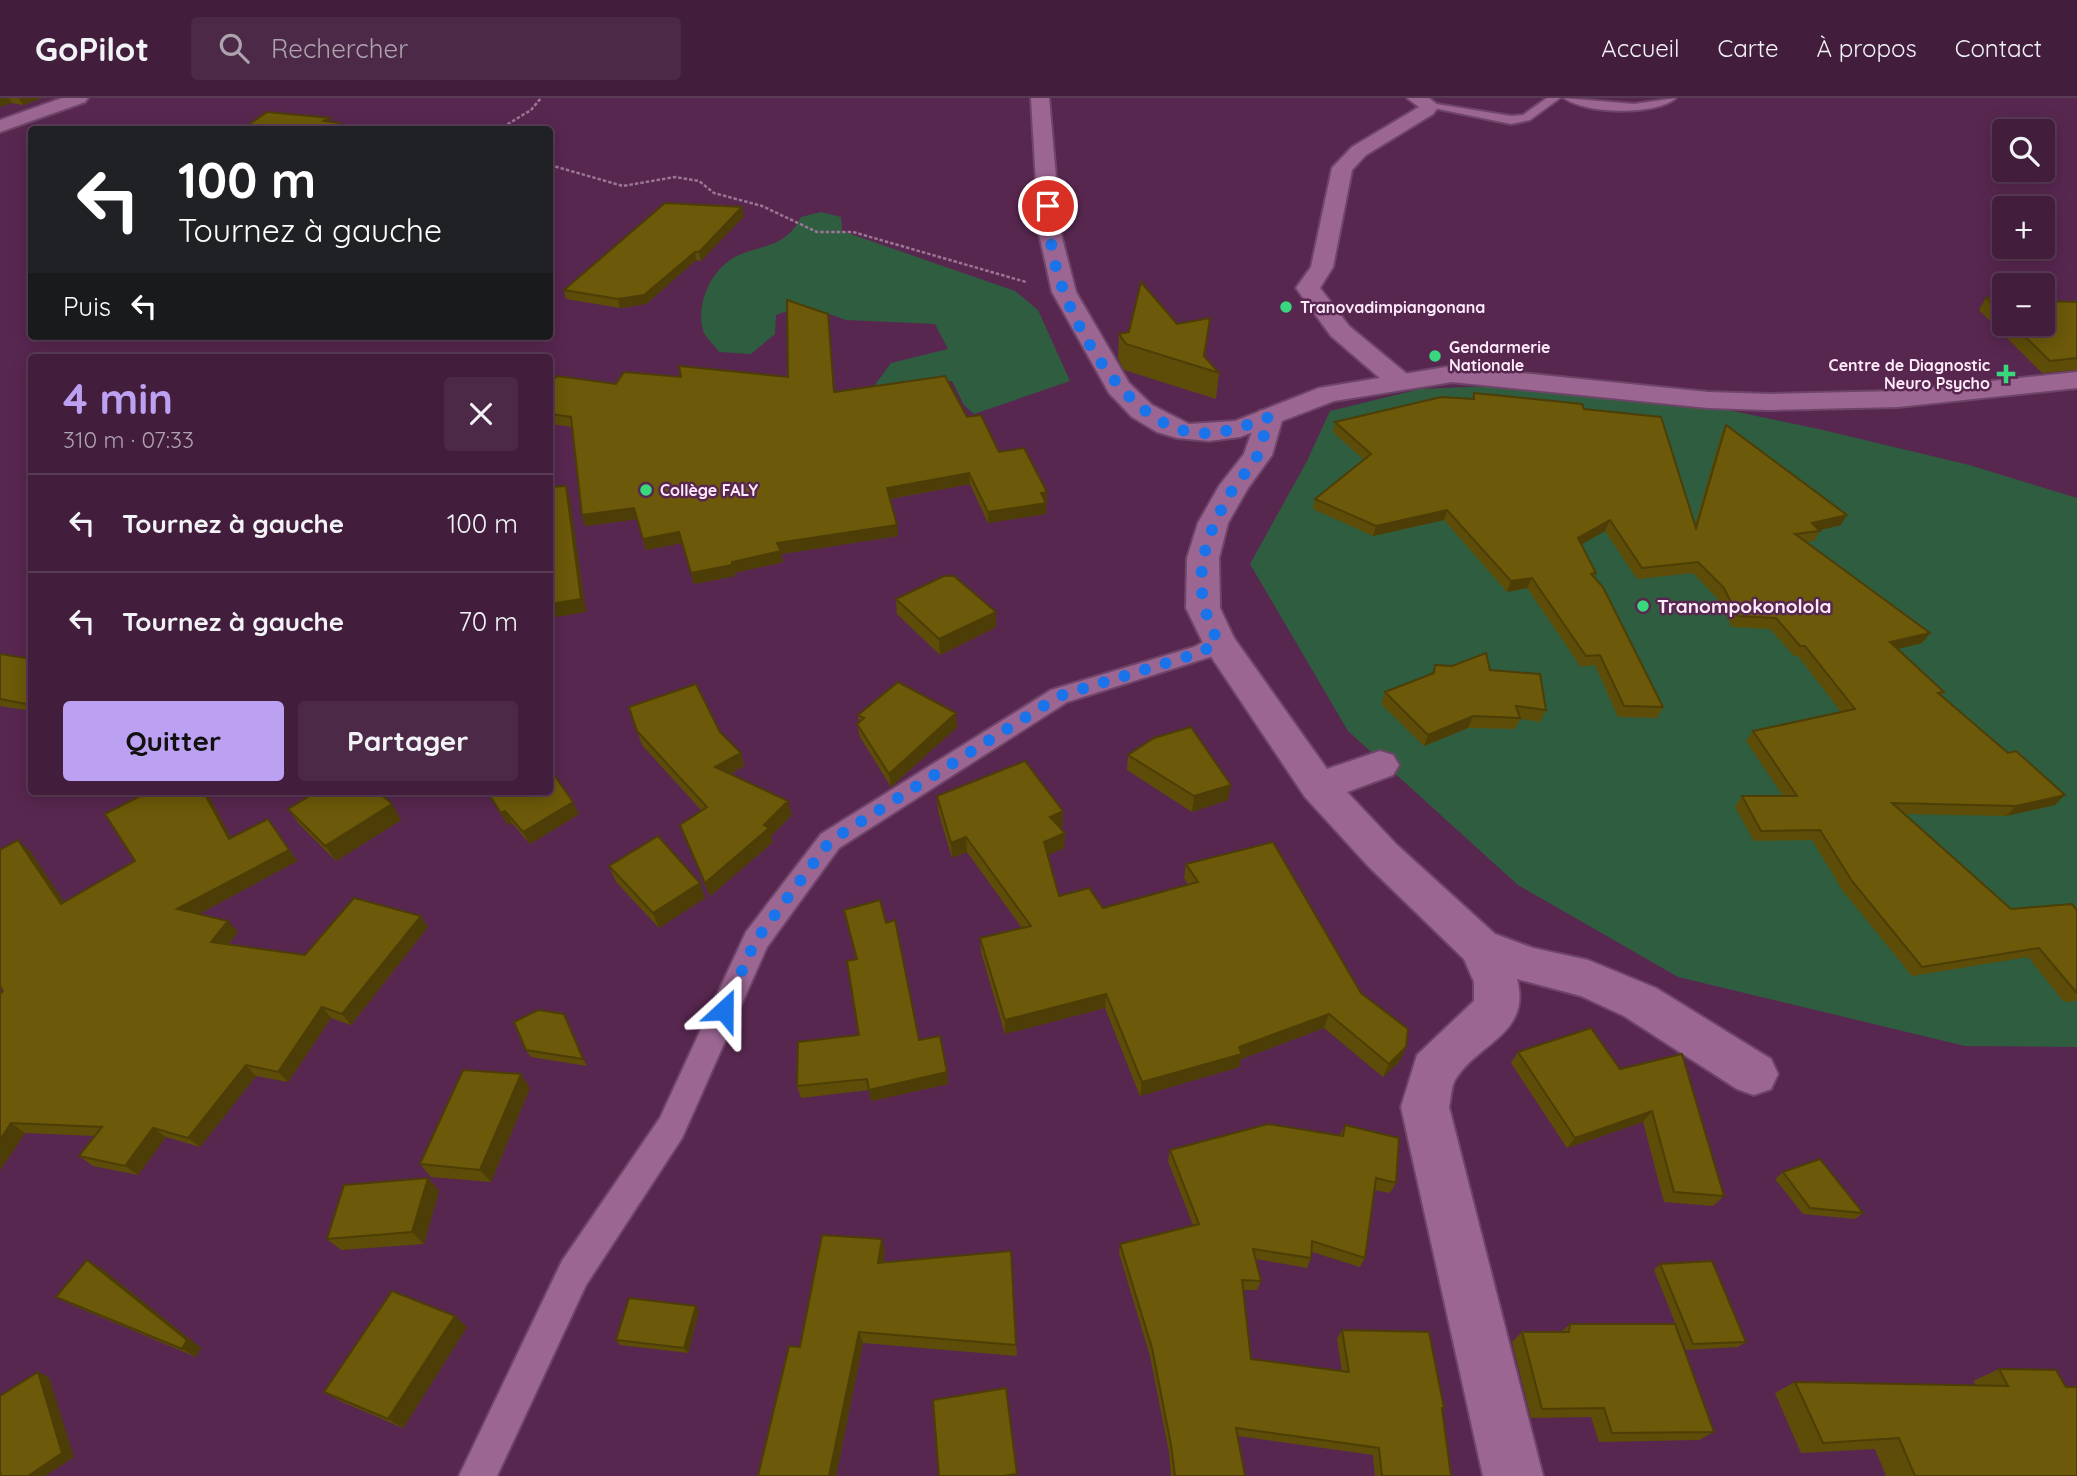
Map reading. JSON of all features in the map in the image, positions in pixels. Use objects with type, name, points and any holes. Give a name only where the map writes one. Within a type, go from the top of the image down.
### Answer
[{"type":"street","points":[[0,126],[79,98]]},
{"type":"street","points":[[1040,98],[1050,234],[1064,292],[1118,387],[1142,411],[1167,426],[1187,432],[1209,433],[1240,429],[1328,394],[1398,380],[1452,374],[1485,375],[1708,400],[1793,402],[1898,399],[2077,380]]},
{"type":"street","points":[[1398,380],[1339,331],[1308,288],[1322,267],[1342,168],[1359,151],[1423,102]]},
{"type":"street","points":[[1269,417],[1258,455],[1234,486],[1213,523],[1203,558],[1203,608],[1218,641],[1319,787],[1383,856],[1480,947],[1496,982],[1497,1008],[1434,1070],[1425,1107],[1513,1476]]},
{"type":"street","points":[[1319,787],[1380,765]]},
{"type":"street","points":[[1480,947],[1532,966],[1588,979],[1640,1002],[1754,1074]]},
{"type":"lane","points":[[1423,102],[1511,120],[1526,118],[1554,98]]},
{"type":"lane","points":[[1570,98],[1637,109],[1652,108],[1670,98]]},
{"type":"lane","points":[[478,1476],[574,1273],[671,1128],[756,940],[830,841],[1059,696],[1202,652],[1218,641]]},
{"type":"path","points":[[505,126],[531,110],[541,98]]},
{"type":"path","points":[[553,165],[623,186],[675,177],[699,181],[713,193],[762,206],[817,232],[853,232],[1064,292]]},
{"type":"green space","points":[[821,212],[841,217],[842,231],[1015,291],[1038,310],[1070,381],[974,414],[964,405],[952,381],[872,389],[891,363],[948,349],[935,324],[846,320],[804,305],[776,315],[775,334],[751,354],[719,352],[704,333],[701,320],[703,299],[712,280],[733,258],[779,241],[795,228],[801,217]]},
{"type":"green space","points":[[1537,384],[1686,401],[1969,465],[2077,498],[2077,1047],[1965,1046],[1678,977],[1518,885],[1348,731],[1250,564],[1307,461],[1330,411],[1420,389]]},
{"type":"building","points":[[267,112],[330,118],[324,121],[340,123],[334,126],[247,126]]},
{"type":"building","points":[[665,203],[742,207],[699,252],[695,252],[644,295],[618,299],[564,290]]},
{"type":"building","points":[[1141,282],[1177,324],[1210,318],[1204,356],[1219,373],[1126,344],[1119,334],[1129,332]]},
{"type":"building","points":[[787,300],[828,314],[834,392],[945,376],[967,417],[981,415],[999,452],[1024,448],[1047,492],[1041,493],[1046,503],[988,512],[969,473],[887,488],[897,525],[777,543],[781,551],[691,573],[679,532],[643,539],[634,508],[582,515],[571,417],[553,414],[553,380],[557,376],[616,384],[624,372],[681,377],[679,366],[788,377]]},
{"type":"building","points":[[2055,301],[2077,302],[2077,358],[2050,361],[2024,336],[2055,336]]},
{"type":"building","points":[[1474,393],[1582,404],[1584,409],[1661,417],[1696,528],[1726,425],[1847,515],[1812,523],[1820,531],[1795,534],[1930,633],[1890,642],[1944,692],[1938,693],[2008,753],[2016,751],[2065,795],[2016,806],[1892,803],[2011,909],[2072,904],[2077,910],[2077,992],[2039,948],[1922,967],[1852,881],[1820,830],[1761,831],[1742,796],[1797,796],[1753,731],[1855,709],[1805,646],[1800,646],[1776,618],[1738,616],[1724,588],[1698,562],[1642,568],[1610,520],[1578,538],[1596,573],[1591,574],[1603,587],[1663,707],[1624,706],[1600,655],[1586,656],[1532,578],[1511,581],[1447,510],[1376,526],[1315,499],[1371,454],[1335,422],[1441,397],[1474,399]]},
{"type":"building","points":[[566,486],[581,599],[553,604],[553,487]]},
{"type":"building","points":[[944,576],[954,576],[996,612],[939,639],[896,599]]},
{"type":"building","points":[[1486,653],[1490,670],[1540,674],[1546,710],[1516,706],[1520,718],[1473,716],[1428,735],[1385,692],[1434,673],[1435,665],[1452,666]]},
{"type":"building","points":[[0,654],[28,658],[28,704],[0,699]]},
{"type":"building","points":[[898,682],[956,713],[889,774],[857,724],[864,718],[858,715]]},
{"type":"building","points":[[696,684],[720,732],[741,753],[715,767],[788,801],[764,825],[769,828],[705,883],[680,825],[707,807],[637,731],[629,707]]},
{"type":"building","points":[[1191,727],[1231,785],[1194,796],[1128,755],[1154,738]]},
{"type":"building","points":[[1025,761],[1063,811],[1050,817],[1065,833],[1044,842],[1059,896],[1089,888],[1103,908],[1198,882],[1186,864],[1273,842],[1361,993],[1408,1029],[1406,1047],[1389,1064],[1329,1014],[1239,1047],[1242,1054],[1142,1082],[1106,994],[1005,1020],[980,938],[1031,926],[966,837],[951,843],[937,796]]},
{"type":"building","points":[[553,773],[573,802],[523,832],[505,811],[501,813],[490,795],[553,795]]},
{"type":"building","points":[[142,795],[205,795],[229,839],[268,819],[289,850],[177,909],[228,921],[211,942],[305,955],[354,898],[421,916],[342,1014],[322,1007],[278,1072],[246,1065],[188,1138],[153,1128],[125,1166],[79,1156],[102,1127],[11,1123],[0,1140],[0,994],[3,991],[0,986],[0,850],[18,840],[61,904],[135,861],[105,814]]},
{"type":"building","points":[[311,795],[382,795],[392,804],[325,846],[288,809]]},
{"type":"building","points":[[658,836],[700,883],[653,913],[609,866]]},
{"type":"building","points":[[880,900],[886,923],[895,920],[919,1040],[940,1036],[947,1072],[869,1090],[867,1079],[797,1086],[798,1042],[859,1035],[847,961],[857,959],[844,910]]},
{"type":"building","points":[[538,1010],[564,1014],[583,1059],[526,1050],[514,1022]]},
{"type":"building","points":[[1591,1028],[1620,1069],[1682,1054],[1724,1196],[1674,1192],[1652,1111],[1575,1138],[1518,1052]]},
{"type":"building","points":[[463,1070],[521,1074],[480,1170],[420,1164]]},
{"type":"building","points":[[1268,1124],[1343,1136],[1345,1125],[1399,1138],[1396,1183],[1376,1178],[1365,1258],[1312,1241],[1311,1258],[1253,1249],[1261,1281],[1242,1280],[1251,1359],[1349,1372],[1342,1330],[1429,1332],[1444,1408],[1451,1476],[1382,1476],[1379,1448],[1236,1428],[1245,1476],[1175,1476],[1152,1348],[1120,1244],[1199,1224],[1170,1150]]},
{"type":"building","points":[[1820,1159],[1863,1213],[1810,1208],[1783,1172]]},
{"type":"building","points":[[428,1178],[412,1232],[327,1239],[344,1185]]},
{"type":"building","points":[[822,1235],[882,1239],[878,1263],[1011,1251],[1016,1345],[859,1332],[829,1476],[758,1476],[789,1346],[800,1347]]},
{"type":"building","points":[[87,1260],[187,1340],[182,1349],[56,1297]]},
{"type":"building","points":[[1712,1261],[1746,1342],[1693,1344],[1660,1264]]},
{"type":"building","points":[[392,1291],[455,1316],[388,1419],[324,1392]]},
{"type":"building","points":[[629,1298],[696,1306],[684,1348],[616,1340]]},
{"type":"building","points":[[1570,1324],[1675,1324],[1714,1432],[1612,1433],[1604,1408],[1542,1409],[1522,1332],[1569,1332]]},
{"type":"building","points":[[1999,1369],[2056,1370],[2066,1387],[2077,1387],[2077,1476],[1915,1476],[1899,1438],[1823,1443],[1795,1382],[2008,1386]]},
{"type":"building","points":[[38,1372],[62,1453],[28,1476],[1,1476],[0,1396]]},
{"type":"building","points":[[1006,1388],[1017,1474],[939,1476],[933,1400]]},
{"type":"place","name":"Tranovadimpiangonana","points":[[1286,307]]},
{"type":"place","name":"Gendarmerie Nationale","points":[[1435,356]]},
{"type":"place","name":"Centre de Diagnostic Neuro Psycho","points":[[2006,374]]},
{"type":"place","name":"Collège FALY","points":[[646,490]]},
{"type":"place","name":"Tranompokonolola","points":[[1643,606]]},
{"type":"route","points":[[724,1010],[756,940],[830,841],[1059,696],[1202,652],[1218,641],[1203,608],[1203,558],[1213,523],[1234,486],[1258,455],[1269,417],[1240,429],[1209,433],[1187,432],[1167,426],[1142,411],[1118,387],[1064,292],[1055,261],[1048,206]]}]
